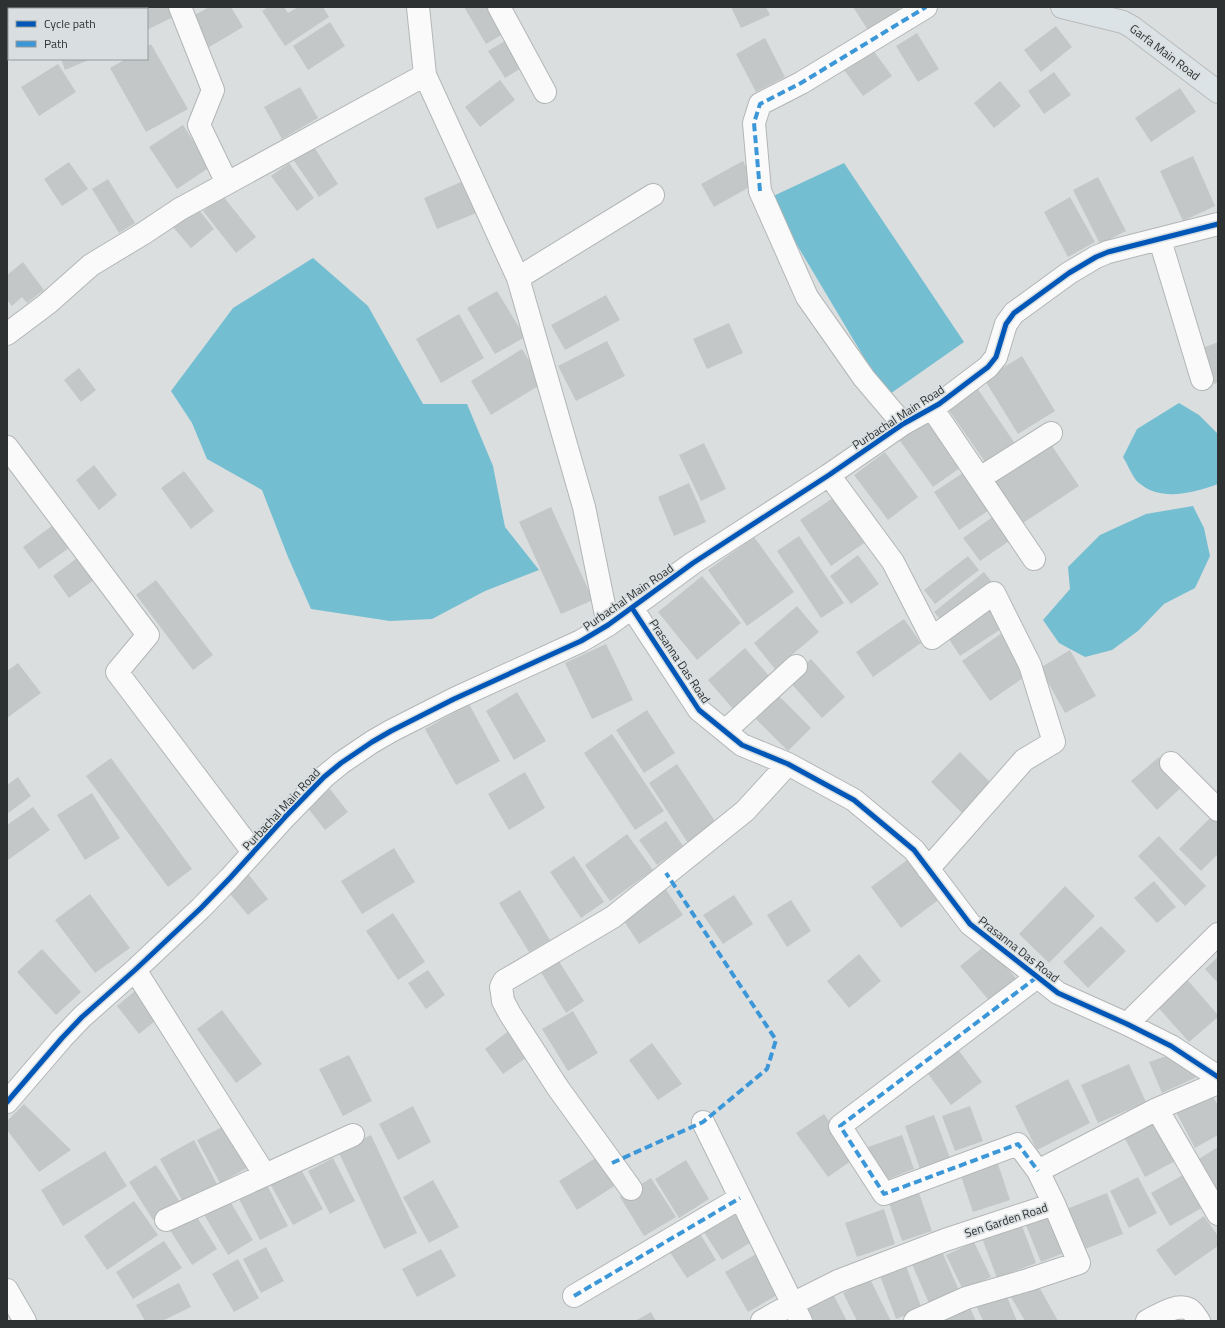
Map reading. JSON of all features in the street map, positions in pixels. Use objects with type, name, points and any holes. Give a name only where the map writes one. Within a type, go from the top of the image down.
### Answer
[{"type":"main road","name":"Garfa Main Road","points":[[1062,7],[1123,22],[1132,27],[1218,92]]},
{"type":"street","points":[[180,7],[213,90],[199,125],[227,183]]},
{"type":"street","points":[[418,7],[425,75],[518,278],[584,508],[608,625]]},
{"type":"street","points":[[499,7],[545,92]]},
{"type":"street","points":[[903,424],[864,378],[807,297],[760,191],[754,123],[760,104],[801,83],[926,7]]},
{"type":"street","points":[[7,334],[47,304],[91,265],[131,234],[180,209],[425,75]]},
{"type":"street","points":[[518,278],[653,195]]},
{"type":"street","name":"Purbachal Main Road","points":[[7,1102],[82,1017],[135,970],[230,878],[285,817],[331,770],[372,742],[454,699],[581,641],[608,625],[693,563],[829,475],[903,424],[932,408],[988,367],[996,357],[1006,324],[1014,313],[1069,273],[1096,256],[1218,224]]},
{"type":"street","points":[[1160,240],[1202,379]]},
{"type":"street","points":[[932,408],[1034,559]]},
{"type":"street","points":[[980,478],[1051,433]]},
{"type":"street","points":[[7,447],[148,635],[117,672],[253,852]]},
{"type":"street","points":[[829,475],[893,562],[932,638],[994,593],[1030,665],[1054,742],[1024,760],[928,869]]},
{"type":"street","name":"Prasanna Das Road","points":[[632,608],[699,710],[725,732],[742,745],[788,764],[854,800],[914,850],[970,924],[1037,977],[1058,993],[1127,1024],[1171,1046],[1217,1084]]},
{"type":"street","points":[[725,732],[796,666]]},
{"type":"street","points":[[1171,763],[1218,810]]},
{"type":"street","points":[[631,1189],[558,1088],[510,1014],[503,1001],[501,987],[504,981],[613,917],[746,811],[788,764]]},
{"type":"street","points":[[1127,1024],[1218,934]]},
{"type":"street","points":[[135,970],[266,1174]]},
{"type":"street","name":"Sen Garden Road","points":[[762,1321],[796,1312],[838,1281],[937,1243],[1054,1204],[1038,1171],[1018,1144],[884,1194],[840,1126],[1037,977]]},
{"type":"street","points":[[1038,1171],[1157,1109],[1217,1084]]},
{"type":"street","points":[[1157,1109],[1218,1214]]},
{"type":"street","points":[[703,1122],[796,1312]]},
{"type":"street","points":[[166,1220],[353,1135]]},
{"type":"street","points":[[574,1296],[740,1198]]},
{"type":"street","points":[[915,1321],[966,1298],[1079,1263],[1054,1204]]},
{"type":"street","points":[[7,1290],[25,1321]]},
{"type":"street","points":[[1147,1321],[1172,1309],[1181,1308],[1190,1310],[1199,1321]]},
{"type":"water","points":[[844,163],[964,342],[887,396],[769,198]]},
{"type":"water","points":[[313,258],[368,306],[423,404],[467,404],[493,466],[505,527],[539,570],[485,591],[432,619],[390,621],[311,609],[288,557],[262,490],[207,459],[192,423],[171,391],[233,308]]},
{"type":"water","points":[[1179,403],[1199,415],[1218,434],[1218,484],[1188,493],[1167,494],[1148,489],[1139,483],[1132,475],[1123,457],[1137,429]]},
{"type":"water","points":[[1193,506],[1204,528],[1210,556],[1195,588],[1164,604],[1138,631],[1112,650],[1085,657],[1059,643],[1043,620],[1070,589],[1068,567],[1100,535],[1146,514]]},
{"type":"building","points":[[171,7],[175,16],[148,30],[148,8],[132,8]]},
{"type":"building","points":[[209,7],[231,7],[243,27],[206,49],[188,19]]},
{"type":"building","points":[[268,7],[284,7],[288,13],[298,7],[323,7],[329,17],[285,46],[262,11]]},
{"type":"building","points":[[464,7],[494,7],[508,31],[486,44]]},
{"type":"building","points":[[731,7],[766,7],[770,15],[741,28]]},
{"type":"building","points":[[853,7],[898,7],[900,10],[868,30]]},
{"type":"building","points":[[330,22],[345,46],[308,70],[293,46]]},
{"type":"building","points":[[1056,26],[1072,47],[1041,72],[1024,50]]},
{"type":"building","points":[[917,33],[939,69],[918,82],[896,46]]},
{"type":"building","points":[[510,38],[526,65],[505,78],[488,51]]},
{"type":"building","points":[[765,38],[785,77],[756,92],[736,54]]},
{"type":"building","points":[[151,44],[188,109],[146,132],[110,68],[124,60],[148,60],[148,46]]},
{"type":"building","points":[[870,46],[892,76],[863,96],[842,67]]},
{"type":"building","points":[[61,60],[89,60],[65,70]]},
{"type":"building","points":[[58,64],[76,92],[39,116],[21,87]]},
{"type":"building","points":[[1054,72],[1071,95],[1044,114],[1028,91]]},
{"type":"building","points":[[500,80],[515,100],[480,127],[465,107]]},
{"type":"building","points":[[1000,81],[1021,106],[994,128],[974,103]]},
{"type":"building","points":[[300,87],[318,118],[282,139],[264,107]]},
{"type":"building","points":[[1180,88],[1196,112],[1151,142],[1135,118]]},
{"type":"building","points":[[183,125],[210,167],[177,189],[149,147]]},
{"type":"building","points":[[312,144],[338,184],[319,197],[292,158]]},
{"type":"building","points":[[1193,156],[1215,206],[1183,221],[1160,171]]},
{"type":"building","points":[[743,161],[755,184],[714,207],[701,184]]},
{"type":"building","points":[[69,162],[88,189],[62,206],[44,179]]},
{"type":"building","points":[[289,163],[314,198],[297,211],[271,176]]},
{"type":"building","points":[[1098,177],[1126,231],[1100,244],[1073,190]]},
{"type":"building","points":[[108,179],[135,223],[119,233],[92,189]]},
{"type":"building","points":[[468,179],[481,211],[437,229],[424,198]]},
{"type":"building","points":[[222,195],[256,237],[236,253],[203,211]]},
{"type":"building","points":[[1070,197],[1095,242],[1068,257],[1044,212]]},
{"type":"building","points":[[196,206],[214,229],[191,248],[172,226]]},
{"type":"building","points":[[23,262],[44,290],[27,303],[22,297],[12,306],[7,300],[7,275]]},
{"type":"building","points":[[497,291],[525,337],[495,354],[467,308]]},
{"type":"building","points":[[606,295],[620,320],[565,350],[551,325]]},
{"type":"building","points":[[459,314],[484,358],[441,383],[416,339]]},
{"type":"building","points":[[729,323],[743,353],[707,369],[693,339]]},
{"type":"building","points":[[607,341],[625,376],[576,401],[558,366]]},
{"type":"building","points":[[1218,342],[1218,382],[1214,384],[1200,349]]},
{"type":"building","points":[[522,349],[543,383],[491,415],[471,381]]},
{"type":"building","points":[[1022,356],[1055,411],[1018,434],[984,379]]},
{"type":"building","points":[[79,368],[96,390],[81,402],[64,380]]},
{"type":"building","points":[[975,385],[1014,442],[985,462],[946,406]]},
{"type":"building","points":[[933,413],[967,463],[933,487],[898,438]]},
{"type":"building","points":[[1046,437],[1079,486],[1023,523],[990,474]]},
{"type":"building","points":[[704,443],[726,489],[701,501],[679,455]]},
{"type":"building","points":[[885,452],[918,497],[888,520],[854,475]]},
{"type":"building","points":[[94,465],[117,495],[99,510],[76,480]]},
{"type":"building","points":[[969,469],[994,507],[959,530],[934,492]]},
{"type":"building","points":[[184,471],[214,511],[191,529],[161,488]]},
{"type":"building","points":[[689,483],[706,522],[674,536],[658,497]]},
{"type":"building","points":[[839,494],[870,539],[831,566],[800,520]]},
{"type":"building","points":[[551,507],[593,600],[561,614],[519,522]]},
{"type":"building","points":[[1001,511],[1018,535],[980,561],[963,538]]},
{"type":"building","points":[[56,523],[72,546],[39,569],[23,547]]},
{"type":"building","points":[[799,536],[844,603],[821,618],[777,551]]},
{"type":"building","points":[[754,537],[794,592],[747,626],[708,570]]},
{"type":"building","points":[[85,552],[101,575],[69,598],[53,576]]},
{"type":"building","points":[[858,555],[879,584],[851,604],[830,576]]},
{"type":"building","points":[[968,556],[979,570],[935,604],[924,590]]},
{"type":"building","points":[[984,572],[996,587],[946,626],[934,612]]},
{"type":"building","points":[[702,576],[741,623],[697,660],[658,612]]},
{"type":"building","points":[[156,580],[213,655],[193,670],[136,595]]},
{"type":"building","points":[[988,604],[1004,627],[960,656],[945,633]]},
{"type":"building","points":[[797,606],[819,632],[775,669],[754,643]]},
{"type":"building","points":[[904,619],[921,643],[873,677],[856,652]]},
{"type":"building","points":[[1002,633],[1030,673],[990,701],[962,661]]},
{"type":"building","points":[[606,644],[633,700],[592,719],[565,663]]},
{"type":"building","points":[[745,648],[770,677],[733,709],[708,680]]},
{"type":"building","points":[[1070,650],[1096,696],[1065,713],[1040,668]]},
{"type":"building","points":[[811,659],[845,697],[822,718],[788,680]]},
{"type":"building","points":[[18,663],[41,693],[7,718],[7,671]]},
{"type":"building","points":[[517,692],[546,741],[514,760],[486,711]]},
{"type":"building","points":[[775,692],[811,728],[788,751],[752,715]]},
{"type":"building","points":[[469,704],[500,761],[456,785],[425,729]]},
{"type":"building","points":[[647,710],[675,753],[644,773],[616,730]]},
{"type":"building","points":[[612,734],[664,811],[635,830],[584,753]]},
{"type":"building","points":[[960,752],[995,787],[966,817],[931,782]]},
{"type":"building","points":[[1159,757],[1184,785],[1157,810],[1131,781]]},
{"type":"building","points":[[111,758],[192,869],[168,887],[86,776]]},
{"type":"building","points":[[677,764],[717,824],[688,843],[649,783]]},
{"type":"building","points":[[525,772],[545,808],[509,830],[488,794]]},
{"type":"building","points":[[18,777],[31,796],[7,814],[7,785]]},
{"type":"building","points":[[330,789],[348,812],[325,830],[307,807]]},
{"type":"building","points":[[92,793],[120,838],[85,860],[57,815]]},
{"type":"building","points":[[33,807],[50,830],[8,860],[7,825]]},
{"type":"building","points":[[1213,815],[1218,820],[1218,854],[1201,871],[1179,849]]},
{"type":"building","points":[[666,821],[683,846],[657,865],[639,840]]},
{"type":"building","points":[[627,834],[653,870],[610,901],[585,865]]},
{"type":"building","points":[[1159,836],[1206,886],[1185,906],[1138,856]]},
{"type":"building","points":[[394,848],[415,882],[362,914],[341,881]]},
{"type":"building","points":[[915,854],[945,895],[901,928],[871,887]]},
{"type":"building","points":[[574,856],[604,902],[581,918],[550,872]]},
{"type":"building","points":[[245,870],[268,899],[248,915],[224,887]]},
{"type":"building","points":[[1154,881],[1176,907],[1157,923],[1134,898]]},
{"type":"building","points":[[1065,886],[1095,916],[1049,963],[1019,934]]},
{"type":"building","points":[[665,888],[683,915],[639,944],[622,918]]},
{"type":"building","points":[[520,890],[550,940],[529,952],[499,903]]},
{"type":"building","points":[[90,894],[130,948],[95,973],[55,920]]},
{"type":"building","points":[[734,895],[753,924],[723,944],[703,915]]},
{"type":"building","points":[[791,900],[811,931],[787,947],[767,915]]},
{"type":"building","points":[[393,913],[425,962],[398,980],[366,931]]},
{"type":"building","points":[[1101,926],[1126,951],[1088,988],[1063,962]]},
{"type":"building","points":[[987,944],[1019,982],[992,1004],[960,966]]},
{"type":"building","points":[[42,949],[81,992],[56,1015],[17,972]]},
{"type":"building","points":[[859,954],[881,981],[849,1008],[827,981]]},
{"type":"building","points":[[555,955],[584,1001],[566,1013],[537,966]]},
{"type":"building","points":[[1218,957],[1218,983],[1205,969]]},
{"type":"building","points":[[428,970],[445,995],[426,1009],[408,983]]},
{"type":"building","points":[[1185,977],[1218,1015],[1218,1017],[1189,1042],[1155,1004]]},
{"type":"building","points":[[136,990],[159,1018],[139,1034],[117,1006]]},
{"type":"building","points":[[222,1010],[262,1064],[236,1083],[197,1029]]},
{"type":"building","points":[[573,1011],[598,1053],[568,1071],[542,1029]]},
{"type":"building","points":[[514,1027],[533,1053],[503,1074],[485,1049]]},
{"type":"building","points":[[652,1043],[682,1084],[658,1100],[629,1060]]},
{"type":"building","points":[[954,1044],[982,1082],[951,1105],[923,1067]]},
{"type":"building","points":[[1178,1052],[1197,1077],[1162,1093],[1149,1062]]},
{"type":"building","points":[[349,1055],[372,1101],[343,1116],[319,1069]]},
{"type":"building","points":[[1129,1064],[1146,1102],[1098,1123],[1081,1085]]},
{"type":"building","points":[[1068,1079],[1090,1123],[1037,1150],[1015,1106]]},
{"type":"building","points":[[1210,1091],[1218,1106],[1218,1135],[1195,1148],[1175,1110]]},
{"type":"building","points":[[24,1104],[71,1150],[39,1172],[7,1130],[7,1121]]},
{"type":"building","points":[[413,1106],[431,1142],[398,1160],[379,1124]]},
{"type":"building","points":[[970,1106],[983,1141],[955,1151],[942,1116]]},
{"type":"building","points":[[824,1114],[855,1158],[828,1177],[796,1133]]},
{"type":"building","points":[[934,1115],[950,1158],[920,1169],[905,1126]]},
{"type":"building","points":[[1157,1117],[1179,1159],[1145,1177],[1123,1135]]},
{"type":"building","points":[[224,1126],[247,1168],[220,1183],[197,1140]]},
{"type":"building","points":[[371,1135],[417,1233],[384,1249],[338,1151]]},
{"type":"building","points":[[902,1135],[914,1169],[881,1182],[868,1147]]},
{"type":"building","points":[[194,1140],[218,1186],[184,1204],[160,1159]]},
{"type":"building","points":[[1218,1147],[1218,1198],[1194,1162]]},
{"type":"building","points":[[105,1151],[127,1186],[63,1226],[41,1190]]},
{"type":"building","points":[[602,1154],[619,1183],[577,1210],[559,1181]]},
{"type":"building","points":[[333,1158],[355,1201],[330,1214],[308,1171]]},
{"type":"building","points":[[996,1158],[1010,1200],[973,1212],[959,1170]]},
{"type":"building","points":[[686,1160],[709,1199],[679,1218],[655,1179]]},
{"type":"building","points":[[298,1164],[323,1209],[293,1225],[268,1180]]},
{"type":"building","points":[[156,1165],[180,1202],[153,1220],[129,1182]]},
{"type":"building","points":[[1188,1172],[1207,1205],[1170,1226],[1151,1193]]},
{"type":"building","points":[[1138,1177],[1157,1213],[1129,1228],[1110,1191]]},
{"type":"building","points":[[651,1178],[676,1217],[644,1236],[620,1197]]},
{"type":"building","points":[[264,1179],[288,1226],[260,1240],[236,1193]]},
{"type":"building","points":[[433,1180],[459,1227],[429,1243],[403,1197]]},
{"type":"building","points":[[918,1190],[932,1231],[902,1241],[888,1200]]},
{"type":"building","points":[[1107,1193],[1123,1234],[1080,1251],[1064,1210]]},
{"type":"building","points":[[227,1196],[253,1240],[228,1255],[202,1211]]},
{"type":"building","points":[[134,1201],[158,1235],[107,1270],[84,1236]]},
{"type":"building","points":[[736,1203],[758,1238],[722,1260],[700,1226]]},
{"type":"building","points":[[884,1209],[895,1244],[857,1257],[845,1223]]},
{"type":"building","points":[[1051,1213],[1066,1252],[1041,1262],[1025,1223]]},
{"type":"building","points":[[195,1214],[217,1249],[192,1265],[170,1230]]},
{"type":"building","points":[[1204,1216],[1218,1236],[1218,1246],[1175,1276],[1156,1250]]},
{"type":"building","points":[[1021,1223],[1036,1263],[997,1278],[982,1238]]},
{"type":"building","points":[[699,1232],[716,1260],[687,1278],[669,1251]]},
{"type":"building","points":[[164,1241],[182,1268],[133,1299],[116,1272]]},
{"type":"building","points":[[974,1242],[991,1277],[963,1290],[946,1255]]},
{"type":"building","points":[[266,1247],[284,1281],[261,1293],[243,1259]]},
{"type":"building","points":[[441,1249],[456,1276],[417,1297],[402,1269]]},
{"type":"building","points":[[941,1249],[961,1295],[931,1308],[911,1262]]},
{"type":"building","points":[[756,1254],[779,1294],[748,1312],[725,1272]]},
{"type":"building","points":[[238,1259],[259,1298],[234,1312],[212,1274]]},
{"type":"building","points":[[905,1263],[922,1309],[896,1319],[879,1273]]},
{"type":"building","points":[[870,1279],[891,1321],[857,1321],[843,1293]]},
{"type":"building","points":[[179,1283],[191,1307],[162,1321],[145,1321],[136,1305]]},
{"type":"building","points":[[1037,1283],[1058,1321],[1025,1321],[1011,1297]]},
{"type":"building","points":[[1005,1292],[1017,1321],[983,1321],[975,1303]]},
{"type":"building","points":[[834,1296],[847,1321],[814,1321],[808,1309]]},
{"type":"building","points":[[968,1303],[976,1321],[944,1321],[941,1314]]},
{"type":"building","points":[[651,1312],[656,1321],[635,1321]]},
{"type":"marked path","points":[[760,191],[754,123],[760,104],[801,83],[926,7]]},
{"type":"marked path","points":[[612,1163],[703,1122],[767,1069],[776,1040],[666,873]]},
{"type":"marked path","points":[[1037,977],[840,1126],[884,1194],[1018,1144],[1038,1171]]},
{"type":"marked path","points":[[574,1296],[740,1198]]},
{"type":"cycle path","points":[[7,1102],[82,1017],[201,908],[285,817],[324,777],[341,763],[391,731],[454,699],[581,641],[608,625],[693,563],[829,475],[903,424],[939,404],[988,367],[996,357],[1006,324],[1014,313],[1069,273],[1096,257],[1108,252],[1218,224]]},
{"type":"cycle path","points":[[632,608],[699,710],[742,745],[788,764],[854,800],[914,850],[970,924],[1058,993],[1127,1024],[1171,1046],[1218,1077]]}]
